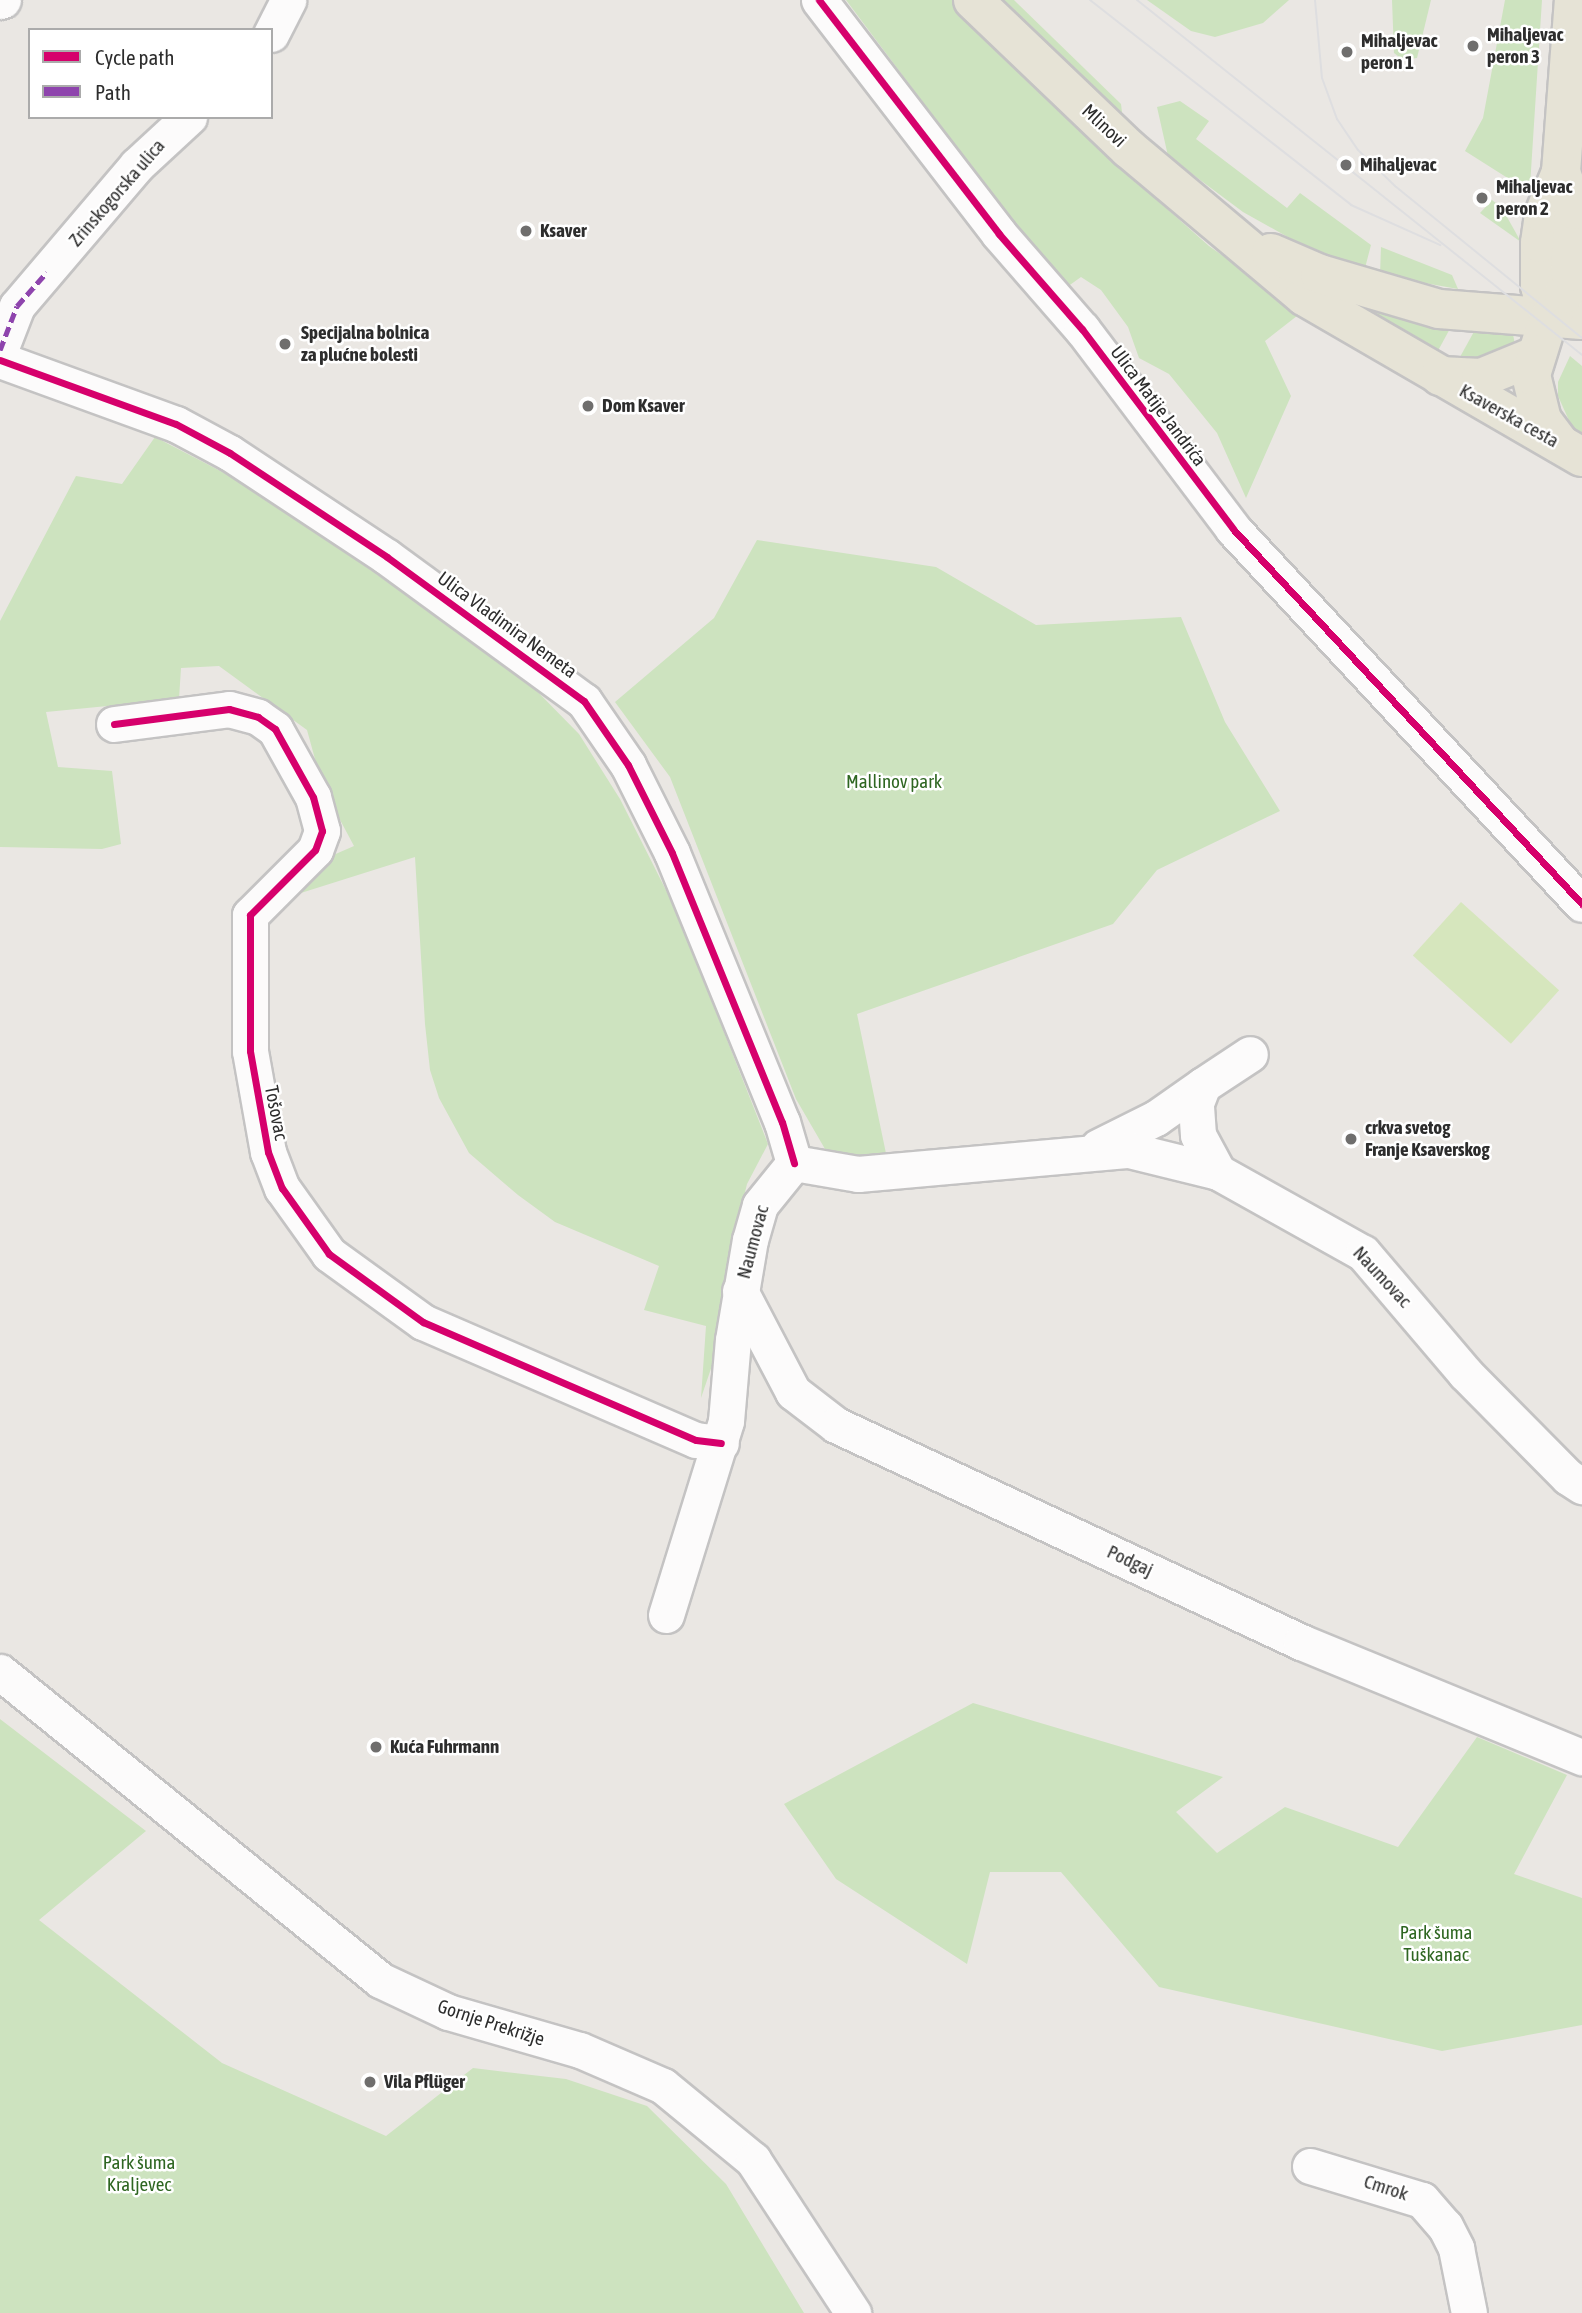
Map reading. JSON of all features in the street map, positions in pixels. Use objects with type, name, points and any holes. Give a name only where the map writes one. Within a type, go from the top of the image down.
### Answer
[{"type":"main road","name":"Mlinovi","points":[[973,0],[1139,158],[1323,310],[1436,375]]},
{"type":"main road","points":[[1571,450],[1548,430],[1535,402],[1531,375],[1535,356],[1565,320],[1564,294],[1575,242],[1571,190],[1576,41],[1574,0]]},
{"type":"main road","name":"Mlinovi","points":[[1243,242],[1400,301],[1466,313],[1565,320]]},
{"type":"main road","points":[[1436,375],[1481,378],[1535,356]]},
{"type":"main road","name":"Ksaverska cesta","points":[[1436,375],[1571,450]]},
{"type":"street","points":[[273,30],[288,0]]},
{"type":"street","name":"Ulica Matije Jandrića","points":[[818,0],[1034,278],[1082,329],[1233,529],[1582,904]]},
{"type":"street","name":"Zrinskogorska ulica","points":[[0,350],[17,306],[145,156],[187,119]]},
{"type":"street","name":"Ulica Vladimira Nemeta","points":[[0,360],[176,424],[230,453],[387,557],[584,701],[628,765],[672,853],[782,1122],[794,1163]]},
{"type":"street","name":"Tošovac","points":[[114,724],[229,709],[258,717],[275,729],[313,797],[322,831],[315,850],[250,915],[250,1051],[268,1152],[282,1188],[329,1254],[423,1322],[696,1440],[720,1443]]},
{"type":"street","points":[[1218,1172],[1198,1136],[1195,1117],[1203,1085],[1250,1054]]},
{"type":"street","name":"Naumovac","points":[[1086,1153],[1156,1118],[1203,1085]]},
{"type":"street","name":"Naumovac","points":[[666,1615],[720,1443],[740,1291],[761,1205],[794,1163],[859,1174],[1086,1153],[1153,1152],[1218,1172],[1363,1253],[1465,1373],[1568,1477],[1582,1486]]},
{"type":"street","name":"Podgaj","points":[[740,1291],[793,1392],[835,1425],[1301,1642],[1582,1757]]},
{"type":"street","name":"Gornje Prekrižje","points":[[0,1672],[380,1980],[448,2012],[580,2050],[663,2086],[753,2160],[853,2313]]},
{"type":"street","name":"Cmrok","points":[[1310,2166],[1422,2200],[1445,2226],[1456,2248],[1469,2313]]},
{"type":"green space","points":[[846,0],[952,0],[1148,192],[1209,246],[1302,312],[1265,341],[1291,396],[1246,498],[1217,433],[1169,374],[1139,358],[1128,327],[1101,290],[1081,277],[1067,287],[990,192]]},
{"type":"green space","points":[[996,0],[1014,0],[1121,104],[1122,112],[1117,114]]},
{"type":"green space","points":[[1147,0],[1289,0],[1263,23],[1215,37],[1191,31]]},
{"type":"green space","points":[[1392,0],[1431,0],[1417,58],[1403,60],[1394,53]]},
{"type":"green space","points":[[1505,0],[1542,0],[1530,186],[1525,189],[1465,151],[1483,118]]},
{"type":"green space","points":[[1180,101],[1209,121],[1196,139],[1287,208],[1300,193],[1371,245],[1365,268],[1302,245],[1243,212],[1168,156],[1157,107]]},
{"type":"green space","points":[[1492,200],[1502,208],[1521,242],[1480,213]]},
{"type":"green space","points":[[1381,247],[1452,275],[1458,289],[1380,275]]},
{"type":"green space","points":[[1335,293],[1452,325],[1434,358]]},
{"type":"green space","points":[[1476,328],[1513,334],[1516,350],[1455,366]]},
{"type":"green space","points":[[1570,356],[1582,366],[1582,438],[1571,425],[1558,396],[1558,382]]},
{"type":"green space","points":[[155,437],[257,490],[524,678],[579,734],[620,799],[676,910],[768,1144],[747,1184],[727,1266],[718,1348],[701,1398],[706,1326],[644,1310],[659,1266],[555,1222],[518,1195],[469,1153],[439,1098],[430,1070],[425,1024],[415,857],[285,898],[292,873],[354,846],[323,788],[307,730],[219,666],[181,668],[179,699],[46,712],[58,767],[112,771],[121,844],[102,849],[0,847],[0,621],[76,476],[122,484]]},
{"type":"green space","name":"Mallinov park","points":[[757,540],[936,567],[1036,625],[1181,617],[1225,722],[1280,811],[1157,870],[1113,924],[857,1014],[888,1163],[842,1160],[825,1149],[796,1099],[670,777],[615,702],[714,618]]},
{"type":"green space","points":[[1461,902],[1559,990],[1511,1044],[1413,956]]},
{"type":"green space","name":"Park šuma Tuškanac","points":[[973,1703],[1223,1777],[1176,1812],[1217,1853],[1285,1807],[1398,1847],[1477,1737],[1567,1775],[1514,1874],[1582,1898],[1582,2025],[1442,2051],[1159,1987],[1061,1872],[990,1872],[967,1964],[836,1879],[784,1804]]},
{"type":"green space","name":"Park šuma Kraljevec","points":[[0,1719],[146,1831],[39,1920],[222,2063],[386,2136],[473,2068],[566,2079],[647,2106],[726,2184],[804,2313],[0,2313]]},
{"type":"tram line","points":[[1090,0],[1351,205],[1440,245]]},
{"type":"tram line","points":[[1137,0],[1582,355]]},
{"type":"tram line","points":[[1315,0],[1322,78],[1337,119],[1358,150],[1395,186],[1582,338]]},
{"type":"marked path","points":[[0,350],[17,306],[47,272]]},
{"type":"cycle path","points":[[819,0],[999,234],[1082,329],[1233,529],[1582,904]]},
{"type":"cycle path","points":[[0,360],[176,424],[230,453],[387,557],[584,701],[628,765],[672,853],[782,1122],[794,1163]]},
{"type":"cycle path","points":[[114,724],[229,709],[258,717],[275,729],[313,797],[322,831],[315,850],[250,915],[250,1051],[268,1152],[282,1188],[329,1254],[423,1322],[696,1440],[721,1443]]},
{"type":"place","name":"Mihaljevac peron 3","points":[[1473,46]]},
{"type":"place","name":"Mihaljevac peron 1","points":[[1347,52]]},
{"type":"place","name":"Mihaljevac","points":[[1346,165]]},
{"type":"place","name":"Mihaljevac peron 2","points":[[1482,198]]},
{"type":"place","name":"Ksaver","points":[[526,231]]},
{"type":"place","name":"Specijalna bolnica za plućne bolesti","points":[[285,344]]},
{"type":"place","name":"Dom Ksaver","points":[[588,406]]},
{"type":"place","name":"crkva svetog Franje Ksaverskog","points":[[1351,1139]]},
{"type":"place","name":"Kuća Fuhrmann","points":[[376,1747]]},
{"type":"place","name":"Vila Pflüger","points":[[370,2082]]}]
